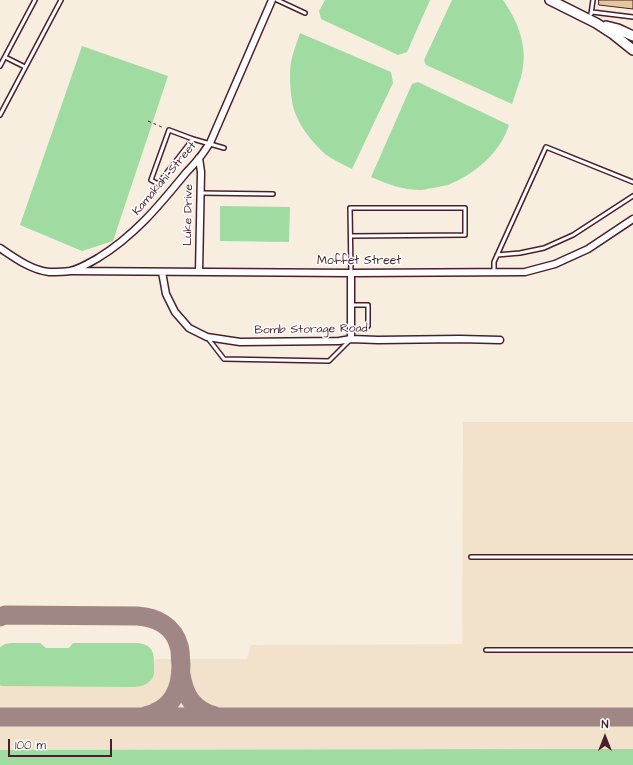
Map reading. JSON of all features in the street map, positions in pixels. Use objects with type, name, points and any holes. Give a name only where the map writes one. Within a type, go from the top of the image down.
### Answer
[{"type":"street","name":"Kamakahi Street","points":[[0,248],[26,265],[36,269],[47,272],[71,271],[84,266],[112,249],[141,225],[163,202],[186,172],[200,158],[210,143],[272,0]]},
{"type":"street","points":[[550,0],[633,36]]},
{"type":"street","points":[[592,18],[633,50]]},
{"type":"street","name":"Luke Drive","points":[[199,272],[200,158]]},
{"type":"street","name":"Moffet Street","points":[[71,271],[351,273],[525,272],[555,264],[588,249],[633,219]]},
{"type":"street","name":"Bomb Storage Road","points":[[162,272],[166,294],[175,312],[189,328],[207,337],[240,342],[339,341],[351,338],[378,340],[500,340]]},
{"type":"street","points":[[351,273],[351,338]]},
{"type":"lane","points":[[0,66],[35,0]]},
{"type":"lane","points":[[0,115],[61,0]]},
{"type":"lane","points":[[277,0],[305,13]]},
{"type":"lane","points":[[593,0],[592,18],[633,17]]},
{"type":"lane","points":[[5,57],[25,67]]},
{"type":"lane","points":[[193,139],[158,184],[151,180],[169,130],[224,148]]},
{"type":"lane","points":[[494,272],[494,262],[546,147],[633,182]]},
{"type":"lane","points":[[200,193],[273,194]]},
{"type":"lane","points":[[497,255],[520,254],[544,248],[573,234],[633,196]]},
{"type":"lane","points":[[351,236],[465,236],[465,208],[350,208],[351,273]]},
{"type":"lane","points":[[351,305],[368,305],[368,326]]},
{"type":"lane","points":[[207,337],[224,359],[329,361],[351,338]]},
{"type":"lane","points":[[471,557],[633,557]]},
{"type":"lane","points":[[486,650],[633,650]]},
{"type":"path","points":[[148,121],[169,130]]},
{"type":"shaded area","points":[[463,422],[633,422],[633,765],[0,765],[0,659],[247,659],[251,645],[462,644]]},
{"type":"green space","points":[[325,0],[430,0],[407,52],[398,55],[321,19],[319,11]]},
{"type":"green space","points":[[452,0],[503,0],[509,9],[518,27],[524,56],[521,77],[512,104],[426,65],[424,60]]},
{"type":"green space","points":[[300,33],[391,72],[393,83],[352,169],[325,154],[313,142],[299,122],[293,105],[290,68]]},
{"type":"green space","points":[[82,46],[168,76],[113,241],[82,251],[20,225]]},
{"type":"green space","points":[[418,82],[509,125],[499,145],[477,169],[448,185],[421,190],[395,186],[371,177],[412,84]]},
{"type":"green space","points":[[220,206],[290,207],[289,242],[220,241]]},
{"type":"green space","points":[[11,643],[40,643],[46,648],[69,648],[73,643],[143,644],[150,647],[152,650],[154,672],[152,679],[147,683],[135,687],[1,686],[0,647]]},
{"type":"green space","points":[[633,749],[633,765],[0,765],[0,750]]},
{"type":"building","points":[[599,0],[633,0],[633,9],[599,5]]},
{"type":"taxiway","points":[[0,617],[5,615],[137,616],[151,618],[169,628],[177,639],[180,651],[181,674],[177,691],[173,698],[162,709],[145,716]]},
{"type":"taxiway","points":[[181,674],[184,689],[195,706],[215,716]]},
{"type":"taxiway","points":[[0,717],[633,717]]}]
